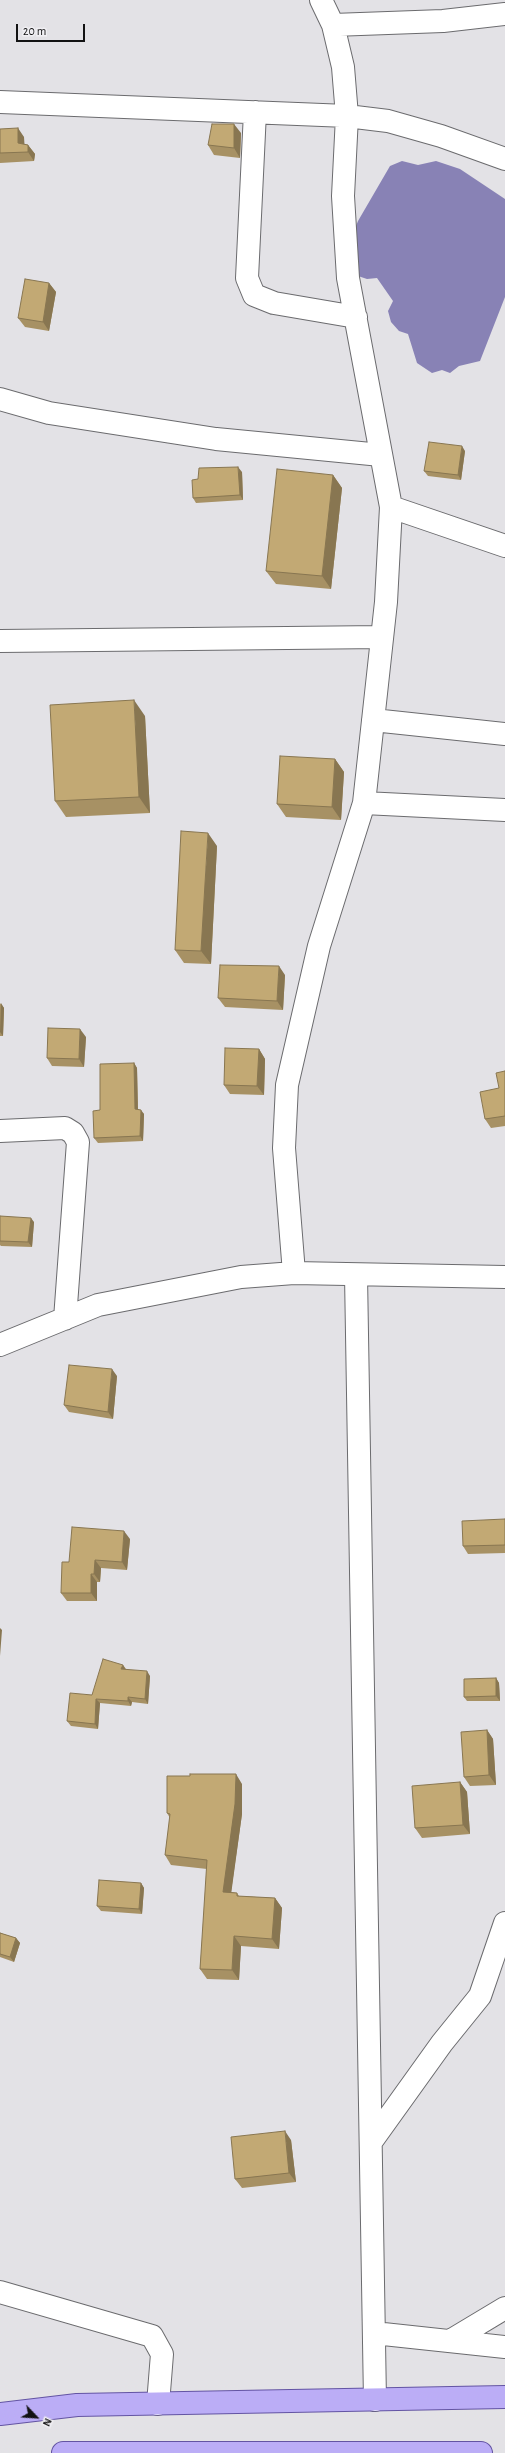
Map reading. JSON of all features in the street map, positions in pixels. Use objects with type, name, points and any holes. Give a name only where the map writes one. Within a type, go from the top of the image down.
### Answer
[{"type":"main road","points":[[0,2414],[77,2405],[505,2397]]},
{"type":"main road","points":[[63,2453],[481,2453]]},
{"type":"street","points":[[294,1273],[284,1148],[287,1085],[319,946],[364,803],[382,637],[391,507],[348,278],[344,203],[347,116],[343,67],[333,25],[321,0]]},
{"type":"street","points":[[333,25],[443,21],[505,14]]},
{"type":"street","points":[[0,102],[347,116],[388,121],[441,136],[505,160]]},
{"type":"street","points":[[255,112],[247,278],[254,295],[274,303],[356,317]]},
{"type":"street","points":[[0,399],[49,412],[216,439],[381,456]]},
{"type":"street","points":[[391,507],[505,546]]},
{"type":"street","points":[[0,641],[382,637]]},
{"type":"street","points":[[373,720],[505,734]]},
{"type":"street","points":[[364,803],[505,810]]},
{"type":"street","points":[[1,1137],[65,1128],[73,1133],[78,1142],[65,1319]]},
{"type":"street","points":[[0,1345],[98,1305],[241,1277],[294,1273],[505,1277]]},
{"type":"street","points":[[356,1275],[375,2400]]},
{"type":"street","points":[[371,2142],[442,2043],[480,1996],[505,1923]]},
{"type":"street","points":[[0,2292],[152,2336],[162,2354],[158,2404]]},
{"type":"street","points":[[450,2341],[505,2308]]},
{"type":"street","points":[[374,2333],[505,2347]]},
{"type":"shaded area","points":[[402,161],[418,165],[436,161],[460,169],[505,199],[505,297],[480,361],[459,366],[450,373],[442,370],[432,373],[417,363],[408,334],[399,331],[391,322],[388,311],[393,301],[377,278],[367,279],[355,275],[352,236],[358,221],[390,166]]},
{"type":"building","points":[[212,124],[234,124],[234,148],[208,145]]},
{"type":"building","points":[[18,128],[18,143],[28,145],[28,152],[0,153],[0,129]]},
{"type":"building","points":[[25,279],[49,283],[43,322],[18,318]]},
{"type":"building","points":[[429,442],[462,446],[458,475],[424,471]]},
{"type":"building","points":[[238,467],[240,495],[193,498],[192,480],[198,479],[199,468]]},
{"type":"building","points":[[277,469],[333,475],[322,576],[266,571]]},
{"type":"building","points":[[134,700],[139,797],[55,801],[50,705]]},
{"type":"building","points":[[280,756],[335,759],[332,807],[277,804]]},
{"type":"building","points":[[181,831],[208,833],[201,951],[175,950]]},
{"type":"building","points":[[220,965],[279,966],[277,1001],[218,998]]},
{"type":"building","points":[[48,1028],[80,1029],[79,1059],[47,1058]]},
{"type":"building","points":[[225,1048],[259,1049],[257,1086],[224,1085]]},
{"type":"building","points":[[134,1063],[135,1109],[141,1110],[140,1136],[94,1138],[93,1111],[100,1110],[100,1064]]},
{"type":"building","points":[[505,1071],[505,1116],[485,1119],[480,1092],[499,1088],[496,1073]]},
{"type":"building","points":[[0,1216],[31,1218],[28,1242],[0,1241]]},
{"type":"building","points":[[69,1365],[112,1369],[108,1412],[64,1405]]},
{"type":"building","points":[[505,1519],[505,1545],[463,1546],[462,1521]]},
{"type":"building","points":[[72,1527],[124,1531],[122,1562],[95,1560],[94,1574],[91,1574],[91,1593],[61,1593],[62,1562],[69,1562]]},
{"type":"building","points":[[103,1659],[123,1665],[121,1669],[147,1671],[145,1699],[128,1697],[128,1701],[96,1699],[95,1724],[67,1721],[70,1693],[92,1695]]},
{"type":"building","points":[[496,1678],[496,1696],[464,1697],[464,1679]]},
{"type":"building","points":[[487,1730],[489,1775],[464,1777],[461,1732]]},
{"type":"building","points":[[190,1774],[236,1774],[235,1804],[223,1892],[237,1893],[237,1896],[275,1898],[272,1939],[234,1936],[232,1970],[200,1969],[207,1860],[165,1855],[170,1814],[167,1813],[167,1776],[190,1776]]},
{"type":"building","points":[[460,1782],[463,1825],[415,1828],[412,1786]]},
{"type":"building","points":[[99,1880],[141,1883],[139,1909],[97,1906]]},
{"type":"building","points":[[0,1933],[16,1938],[10,1957],[0,1954]]},
{"type":"building","points":[[285,2131],[289,2173],[235,2179],[231,2137]]}]
